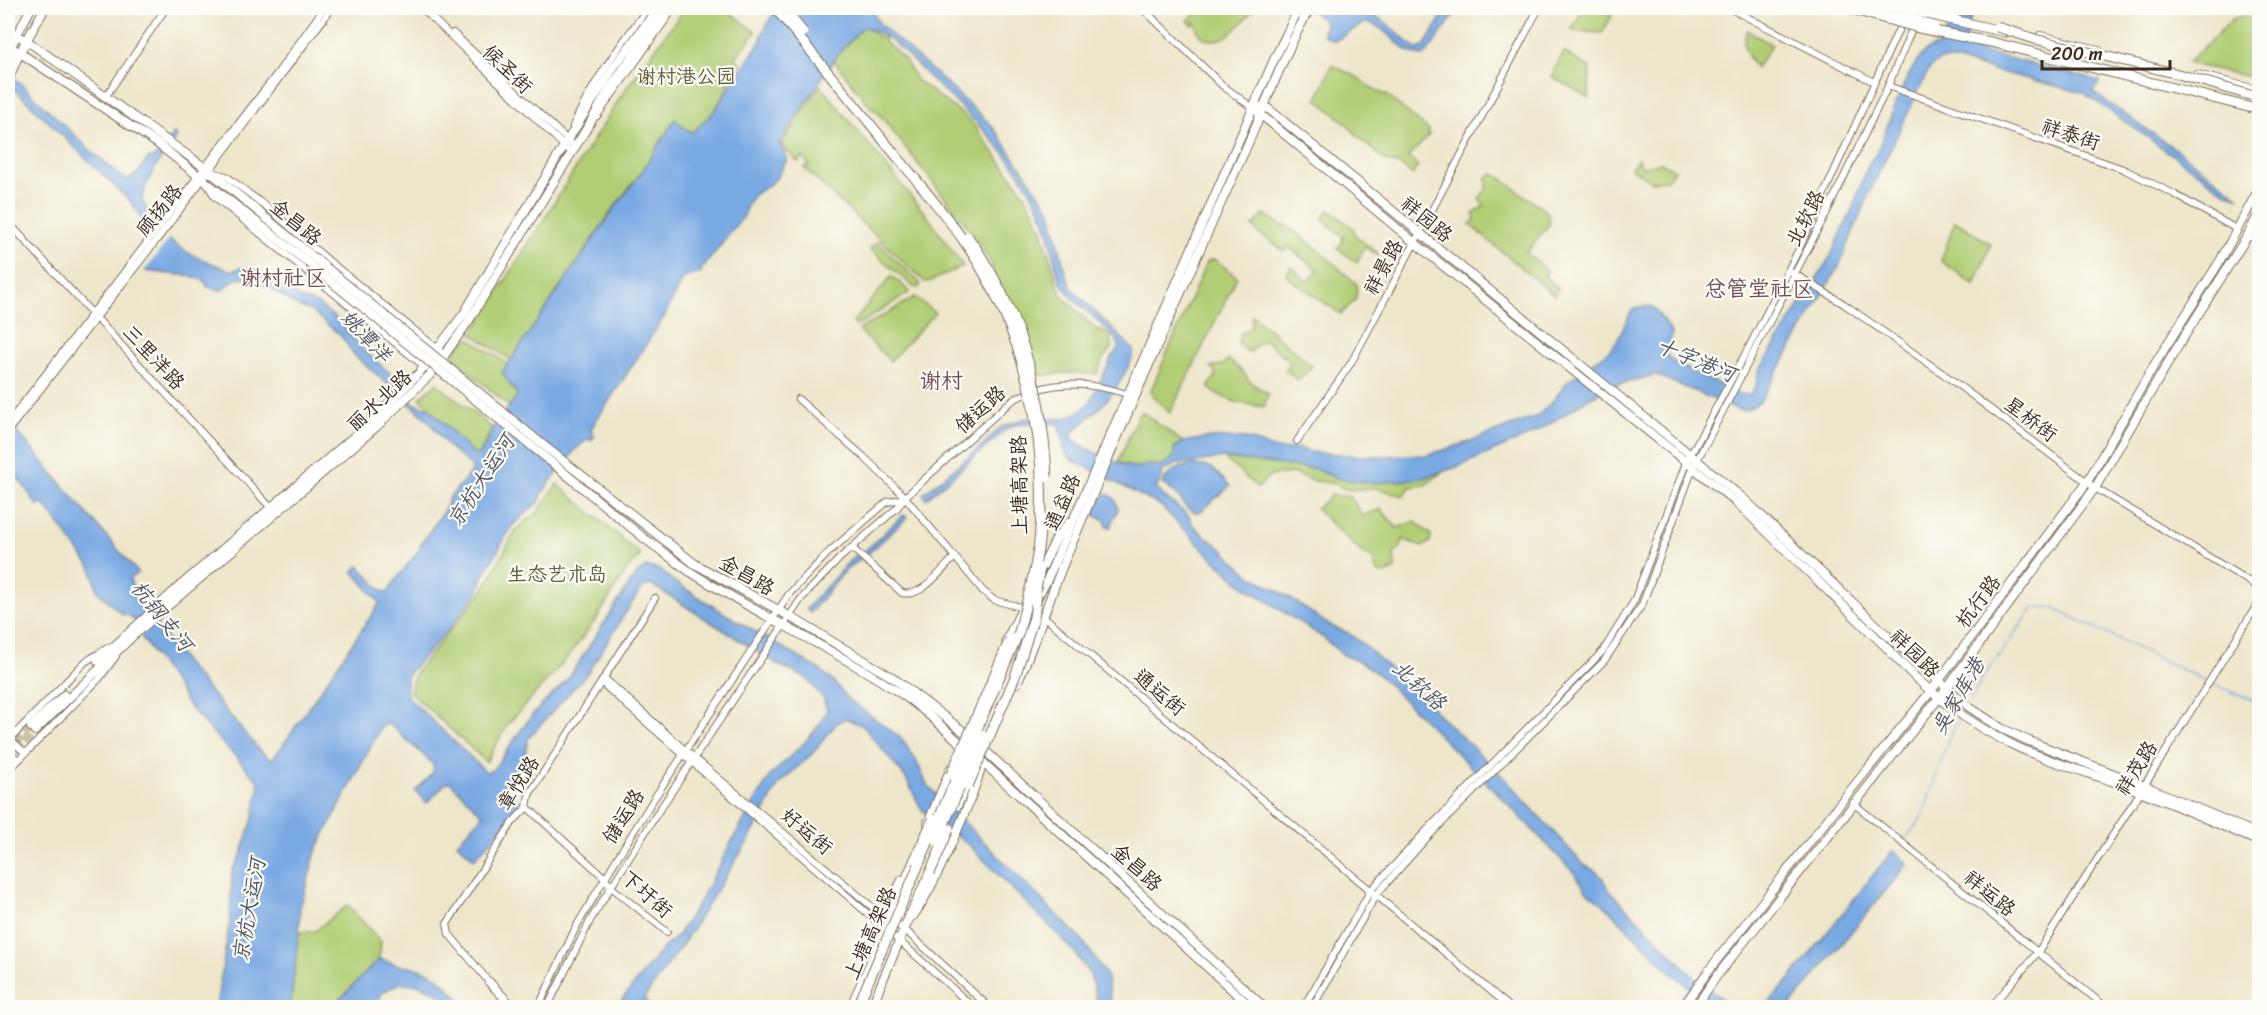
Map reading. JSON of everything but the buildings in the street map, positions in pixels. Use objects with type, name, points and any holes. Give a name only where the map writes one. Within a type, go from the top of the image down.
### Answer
[{"type":"highway","name":"上塘高架路","points":[[775,8],[949,222],[966,245],[999,304],[1015,342],[1035,411],[1042,492],[1038,548],[1019,632],[857,1008]]},
{"type":"highway","name":"上塘高架路","points":[[783,8],[954,218],[988,268],[1021,338],[1041,413],[1046,448],[1048,492],[1046,529],[1037,585],[1025,631],[959,790],[863,1008]]},
{"type":"highway","points":[[1847,8],[1919,28],[1991,42]]},
{"type":"highway","points":[[1877,8],[1991,42],[2259,111]]},
{"type":"highway","points":[[1905,8],[2182,75],[2259,98]]},
{"type":"highway","points":[[1918,8],[1997,27],[2035,39]]},
{"type":"highway","points":[[887,925],[1007,647],[1038,548]]},
{"type":"highway","points":[[904,929],[1015,677],[1034,617],[1037,585]]},
{"type":"main road","points":[[8,48],[31,8]]},
{"type":"main road","points":[[9,76],[26,40],[45,8]]},
{"type":"main road","name":"丽水北路","points":[[33,729],[132,633],[401,405],[432,373],[441,352],[566,144],[614,67],[658,8]]},
{"type":"main road","name":"丽水北路","points":[[274,511],[374,420],[423,366],[441,352],[468,322],[622,68],[666,8]]},
{"type":"main road","points":[[1864,8],[1942,32],[2259,111]]},
{"type":"main road","points":[[1903,20],[1905,8]]},
{"type":"main road","points":[[1914,23],[1918,8],[1972,23],[2030,33],[2259,91]]},
{"type":"main road","name":"通益路","points":[[1026,609],[1057,537],[1074,514],[1093,474],[1253,108],[1304,9]]},
{"type":"main road","name":"通益路","points":[[871,1008],[945,831],[967,783],[983,762],[1037,637],[1043,616],[1101,478],[1203,242],[1261,116],[1304,9]]},
{"type":"main road","name":"金昌路","points":[[8,31],[26,40],[207,169],[308,258],[645,539],[689,572],[731,598],[842,658],[902,694],[933,718],[1252,1008]]},
{"type":"main road","name":"金昌路","points":[[8,48],[20,52],[168,151],[308,258],[694,564],[789,616],[892,677],[969,736],[1264,1008]]},
{"type":"main road","points":[[1253,108],[1264,106]]},
{"type":"main road","name":"祥园路","points":[[1264,106],[1611,389],[1760,524],[1931,691],[1972,723],[2018,747],[2143,789],[2259,842]]},
{"type":"main road","name":"祥园路","points":[[1253,108],[1572,370],[1743,498],[1938,682],[1980,716],[2029,741],[2259,835]]},
{"type":"main road","name":"杭行路","points":[[1682,1008],[1701,980],[1938,682],[2087,482],[2156,362],[2220,261],[2259,187]]},
{"type":"main road","name":"杭行路","points":[[1698,1004],[1853,803],[1946,689],[2095,488],[2172,356],[2248,235],[2259,211]]},
{"type":"main road","points":[[850,1008],[887,925],[891,902],[932,820],[1026,609]]},
{"type":"main road","points":[[904,929],[931,887],[953,841],[983,762]]},
{"type":"main road","points":[[489,982],[514,1008]]},
{"type":"street","points":[[106,96],[166,8]]},
{"type":"street","name":"顾扬路","points":[[8,423],[167,222],[324,8]]},
{"type":"street","name":"顾扬路","points":[[207,169],[332,8]]},
{"type":"street","name":"候圣街","points":[[422,8],[574,149]]},
{"type":"street","name":"候圣街","points":[[427,8],[566,144]]},
{"type":"street","name":"丽水北路","points":[[566,144],[580,111],[611,58],[648,8]]},
{"type":"street","name":"丽水北路","points":[[590,123],[601,112],[674,8]]},
{"type":"street","name":"祥园路","points":[[1142,8],[1223,86],[1253,108]]},
{"type":"street","name":"祥景路","points":[[1298,441],[1351,363],[1539,8]]},
{"type":"street","points":[[1729,8],[1874,82]]},
{"type":"street","name":"北软路","points":[[1303,1008],[1373,892],[1580,677],[1603,651],[1625,618],[1717,403],[1788,270],[1903,20]]},
{"type":"street","name":"北软路","points":[[1692,462],[1735,387],[1794,274],[1888,86],[1914,23]]},
{"type":"street","name":"祥泰街","points":[[1888,86],[2123,169],[2174,194],[2238,230]]},
{"type":"street","name":"金昌路","points":[[207,169],[226,176],[260,202],[441,352]]},
{"type":"street","name":"金昌路","points":[[201,177],[215,197],[432,373]]},
{"type":"street","name":"三里洋路","points":[[8,222],[274,511]]},
{"type":"street","points":[[2248,235],[2259,243]]},
{"type":"street","name":"星桥街","points":[[1788,270],[1945,375],[2095,488],[2259,588]]},
{"type":"street","name":"储运路","points":[[547,1008],[586,928],[611,887],[692,759],[801,598],[897,508],[905,497],[1010,402],[1024,393],[1063,383],[1086,384],[1127,394]]},
{"type":"street","name":"顾扬路","points":[[8,431],[41,384]]},
{"type":"street","name":"通运街","points":[[798,399],[864,457],[905,497],[970,579],[994,600],[1043,616],[1511,1008]]},
{"type":"street","name":"储运路","points":[[538,1008],[576,927],[605,878],[789,594],[829,552],[887,502],[905,497]]},
{"type":"street","points":[[852,548],[902,593],[909,595],[919,591],[954,558]]},
{"type":"street","name":"章悦路","points":[[489,982],[449,934],[447,924],[512,824],[527,807],[529,795],[655,598]]},
{"type":"street","name":"祥茂路","points":[[1990,1008],[2038,952],[2143,789],[2259,600]]},
{"type":"street","name":"丽水北路","points":[[8,738],[85,662],[122,642]]},
{"type":"street","name":"丽水北路","points":[[8,771],[99,679],[122,642]]},
{"type":"street","name":"好运街","points":[[603,680],[684,753],[767,819],[887,925],[899,941],[974,1008]]},
{"type":"street","points":[[8,738],[25,753]]},
{"type":"street","points":[[8,750],[18,760]]},
{"type":"street","name":"好运街","points":[[692,759],[887,925],[904,929],[990,1008]]},
{"type":"street","name":"祥运路","points":[[1853,803],[2107,1008]]},
{"type":"street","name":"下圩街","points":[[527,807],[605,878],[611,887],[667,932]]},
{"type":"street","name":"北软路","points":[[1312,1008],[1373,892]]},
{"type":"green space","name":"谢村港公园","points":[[685,8],[724,8],[756,32],[735,58],[741,63],[713,113],[693,132],[675,120],[641,173],[617,203],[511,360],[472,334],[621,96]]},
{"type":"green space","points":[[1201,8],[1255,8],[1230,34],[1215,40],[1207,39],[1199,34],[1195,22],[1192,25],[1188,21]]},
{"type":"green space","points":[[1584,8],[1599,8],[1612,16],[1602,33],[1571,31]]},
{"type":"green space","points":[[2242,16],[2259,20],[2259,79],[2187,63],[2235,17]]},
{"type":"green space","points":[[855,21],[869,23],[869,29],[879,37],[884,37],[884,41],[905,60],[916,80],[969,119],[1023,192],[1040,225],[1061,295],[1098,331],[1100,329],[1111,337],[1110,342],[1113,345],[1102,360],[1097,374],[1065,373],[1038,376],[1014,312],[991,268],[993,266],[965,223],[831,57]]},
{"type":"green space","points":[[1747,30],[1772,45],[1756,68],[1744,46]]},
{"type":"green space","points":[[1564,52],[1590,68],[1589,98],[1551,76]]},
{"type":"green space","points":[[1332,65],[1386,95],[1429,130],[1429,135],[1409,157],[1418,166],[1413,175],[1400,165],[1386,161],[1317,99]]},
{"type":"green space","points":[[820,85],[927,216],[963,266],[925,282],[804,168],[809,165],[803,157],[798,162],[781,145]]},
{"type":"green space","points":[[1638,159],[1643,168],[1660,162],[1675,170],[1666,180],[1651,181],[1631,168]]},
{"type":"green space","points":[[1494,173],[1547,212],[1550,223],[1526,253],[1548,271],[1544,276],[1558,288],[1554,295],[1470,225],[1475,219],[1473,214],[1484,206],[1479,199],[1487,188],[1487,177]]},
{"type":"green space","points":[[1329,210],[1353,228],[1355,235],[1380,255],[1364,247],[1357,263],[1337,248],[1342,243],[1343,236],[1322,219]]},
{"type":"green space","points":[[1265,214],[1304,238],[1357,284],[1356,299],[1341,314],[1286,276],[1291,266],[1307,282],[1318,270],[1288,247],[1285,251],[1257,232],[1253,226]]},
{"type":"green space","points":[[1955,221],[1991,244],[1975,285],[1941,261]]},
{"type":"green space","points":[[877,242],[920,283],[920,287],[915,288],[870,249]]},
{"type":"green space","points":[[1209,260],[1215,260],[1237,277],[1170,413],[1152,395],[1151,390]]},
{"type":"green space","points":[[892,276],[910,292],[856,326],[853,322]]},
{"type":"green space","points":[[915,297],[935,313],[890,361],[859,330]]},
{"type":"green space","points":[[1252,315],[1312,366],[1299,380],[1285,370],[1289,367],[1288,360],[1265,340],[1256,345],[1250,353],[1238,344],[1241,333],[1251,328]]},
{"type":"green space","points":[[469,338],[508,364],[502,373],[518,395],[509,406],[453,358],[458,346]]},
{"type":"green space","points":[[1229,360],[1243,372],[1252,384],[1269,394],[1265,407],[1227,399],[1208,387],[1217,374],[1211,367],[1222,365]]},
{"type":"green space","points":[[436,383],[492,428],[479,455],[473,454],[420,398]]},
{"type":"green space","points":[[1142,412],[1183,442],[1173,458],[1154,468],[1132,467],[1118,462],[1139,414]]},
{"type":"green space","points":[[1224,458],[1316,469],[1336,478],[1371,483],[1420,479],[1442,473],[1425,485],[1410,487],[1404,496],[1375,488],[1348,490],[1293,473],[1269,476],[1258,488]]},
{"type":"green space","name":"生态艺术岛","points":[[557,484],[641,555],[627,569],[597,618],[567,658],[508,724],[486,762],[410,692],[415,673],[484,589],[516,530],[539,511]]},
{"type":"green space","points":[[1332,495],[1351,497],[1362,516],[1381,509],[1397,528],[1415,521],[1431,535],[1430,542],[1422,547],[1403,539],[1400,548],[1394,554],[1395,569],[1386,574],[1377,572],[1372,558],[1361,552],[1316,509]]},
{"type":"green space","points":[[348,905],[381,942],[379,959],[332,1007],[290,1008],[299,932],[315,931]]},
{"type":"water","name":"京杭大运河","points":[[776,8],[874,8],[875,17],[880,24],[990,124],[1051,211],[1065,272],[1072,289],[1133,349],[1131,361],[1111,395],[1098,410],[1073,431],[1071,436],[1089,450],[1132,467],[1156,465],[1160,467],[1174,457],[1174,448],[1183,442],[1205,438],[1253,440],[1282,450],[1299,448],[1310,452],[1360,456],[1427,455],[1466,443],[1537,416],[1552,402],[1567,382],[1609,351],[1631,312],[1646,306],[1653,308],[1672,334],[1667,355],[1675,363],[1739,394],[1750,395],[1755,388],[1759,371],[1830,257],[1908,76],[1924,53],[1943,42],[1953,8],[1973,8],[1964,47],[2100,81],[2093,92],[2240,197],[2227,193],[2084,93],[1942,59],[1928,71],[1868,196],[1839,266],[1760,402],[1746,410],[1739,410],[1656,375],[1615,385],[1589,398],[1537,432],[1460,466],[1420,479],[1371,483],[1336,478],[1316,469],[1224,458],[1177,464],[1161,472],[1163,478],[1156,487],[1189,516],[1192,524],[1248,574],[1363,644],[1503,777],[1584,865],[1600,874],[1609,890],[1693,976],[1732,1007],[1712,1007],[1672,973],[1602,903],[1587,892],[1576,875],[1382,678],[1364,664],[1342,654],[1322,637],[1241,584],[1161,506],[1070,459],[1056,423],[1019,424],[1008,428],[926,499],[923,494],[1001,427],[1027,418],[1065,419],[1081,411],[1090,402],[1113,355],[1120,347],[1116,339],[1064,287],[1060,280],[1045,221],[1023,179],[1010,160],[979,125],[898,47],[882,35],[863,27],[837,55],[779,144],[788,159],[778,176],[750,200],[744,216],[701,270],[702,273],[685,277],[682,280],[664,317],[592,427],[591,432],[595,435],[592,441],[588,439],[575,450],[542,493],[540,501],[512,526],[482,579],[479,591],[409,673],[406,682],[407,696],[486,772],[493,770],[532,715],[568,679],[634,577],[645,567],[659,569],[673,581],[724,613],[819,669],[848,699],[901,738],[916,760],[927,785],[1082,940],[1106,974],[1112,1007],[1098,1007],[1091,976],[1073,950],[971,847],[922,810],[905,777],[863,726],[845,718],[836,724],[812,754],[779,784],[750,838],[684,942],[645,997],[649,1007],[616,1007],[664,947],[678,935],[701,899],[770,776],[805,742],[820,724],[827,710],[824,699],[806,678],[777,664],[652,585],[642,587],[588,672],[528,739],[524,762],[508,777],[505,790],[522,807],[474,859],[457,843],[483,815],[450,782],[446,783],[427,803],[415,791],[431,775],[434,769],[432,763],[390,725],[386,724],[381,727],[316,851],[300,908],[290,1007],[216,1007],[230,920],[232,871],[242,853],[254,815],[258,781],[190,708],[143,640],[135,621],[127,614],[123,615],[98,592],[91,568],[44,504],[37,505],[8,463],[8,421],[138,573],[130,579],[136,599],[183,660],[260,751],[270,759],[279,751],[380,603],[353,571],[359,566],[382,591],[387,592],[419,550],[447,506],[448,499],[471,472],[472,467],[448,446],[425,417],[354,355],[342,337],[311,311],[299,307],[252,277],[236,279],[222,290],[216,290],[208,287],[203,280],[190,276],[144,271],[139,265],[149,227],[129,200],[8,83],[8,74],[91,151],[124,178],[129,179],[138,173],[147,159],[155,157],[174,133],[177,137],[151,175],[142,201],[159,229],[189,253],[232,271],[242,267],[259,271],[301,299],[317,304],[337,319],[361,348],[399,381],[398,387],[413,403],[430,409],[473,454],[479,455],[490,437],[491,430],[518,395],[502,373],[641,173],[675,119],[687,130],[693,132],[713,113],[762,39],[761,36]]},
{"type":"water","points":[[1307,8],[1336,8],[1350,13],[1370,13],[1385,22],[1417,50],[1425,45],[1447,8],[1459,8],[1428,52],[1422,56],[1406,50],[1386,32],[1372,24],[1364,23],[1335,41],[1323,35],[1325,21]]},
{"type":"water","points":[[1193,464],[1212,468],[1230,486],[1200,512],[1189,509],[1176,494],[1163,484],[1171,473]]},
{"type":"water","points":[[1105,494],[1115,500],[1118,511],[1111,527],[1107,527],[1105,520],[1094,515]]},
{"type":"water","points":[[903,515],[908,517],[869,553],[846,570],[810,613],[806,609],[853,557],[866,550]]},
{"type":"water","points":[[1893,850],[1908,864],[1789,1007],[1765,1007],[1791,978]]},
{"type":"water","points":[[379,959],[431,973],[468,1007],[454,1007],[430,989],[407,984],[397,985],[382,993],[378,1007],[332,1007]]},
{"type":"pier","points":[[156,220],[171,237],[142,274],[136,266],[133,252]]},
{"type":"waterway","name":"吴家库港","points":[[1969,702],[1981,680],[2034,607],[2053,608],[2206,681]]},
{"type":"waterway","name":"吴家库港","points":[[2210,683],[2260,703]]},
{"type":"waterway","name":"吴家库港","points":[[1903,842],[1922,817],[1948,740],[1960,717]]},
{"type":"tunnel","points":[[8,752],[31,727]]},
{"type":"tunnel","points":[[8,760],[35,731]]},
{"type":"district","name":"谢村社区","points":[[283,277]]},
{"type":"district","name":"总管堂社区","points":[[1759,288]]},
{"type":"district","name":"谢村","points":[[941,380]]},
{"type":"water label","name":"姚潭洋","points":[[366,336]]},
{"type":"water label","name":"十字港河","points":[[1696,360]]},
{"type":"water label","name":"杭钢支河","points":[[162,616]]}]
